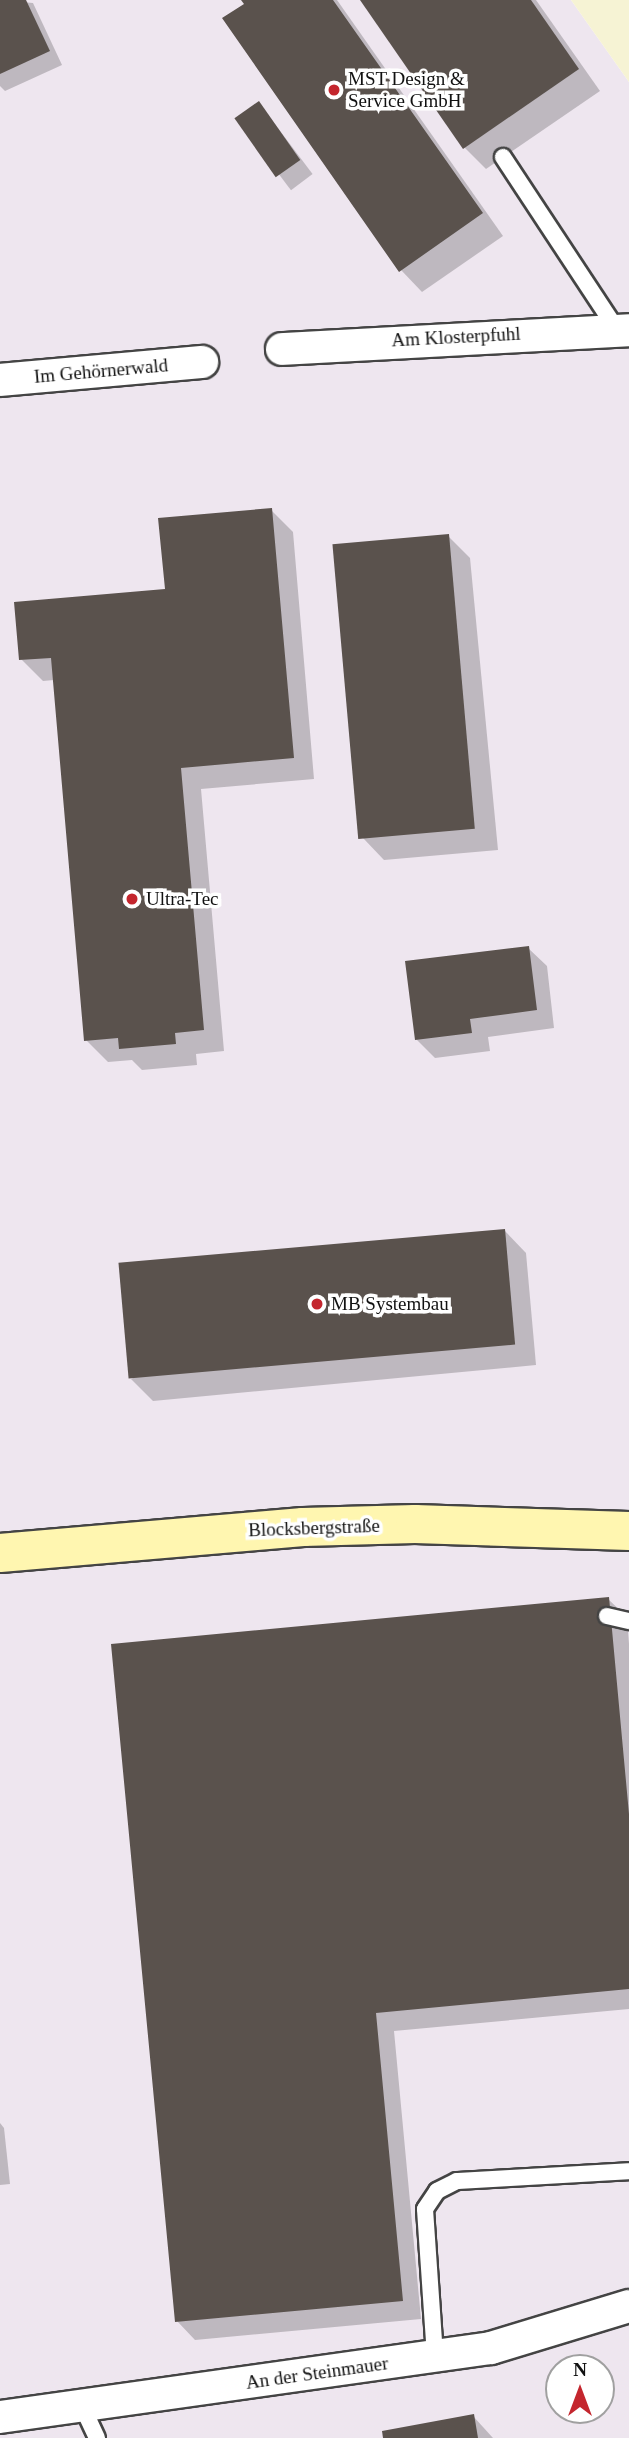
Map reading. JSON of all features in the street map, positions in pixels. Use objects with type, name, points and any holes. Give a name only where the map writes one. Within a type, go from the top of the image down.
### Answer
[{"type":"main road","name":"Blocksbergstraße","points":[[0,1553],[303,1527],[415,1524],[629,1531]]},
{"type":"street","name":"Am Klosterpfuhl","points":[[282,349],[623,330]]},
{"type":"street","name":"Im Gehörnerwald","points":[[0,380],[202,362]]},
{"type":"street","name":"An der Steinmauer","points":[[0,2417],[83,2408],[491,2348],[629,2306]]},
{"type":"lane","points":[[503,157],[623,330]]},
{"type":"lane","points":[[607,1616],[629,1621]]},
{"type":"lane","points":[[435,2356],[425,2209],[436,2190],[457,2181],[629,2171]]},
{"type":"lane","points":[[83,2408],[97,2438]]},
{"type":"shaded area","points":[[0,0],[571,0],[629,82],[629,2438],[0,2438]]},
{"type":"shaded area","points":[[571,0],[629,0],[629,82]]},
{"type":"building","points":[[0,0],[26,0],[50,51],[0,74]]},
{"type":"building","name":"MST Design & Service GmbH","points":[[241,0],[333,0],[483,213],[399,272],[222,18],[244,4]]},
{"type":"building","points":[[360,0],[531,0],[579,69],[463,149]]},
{"type":"building","points":[[259,101],[300,160],[276,177],[234,118]]},
{"type":"building","name":"Ultra-Tec","points":[[272,508],[294,758],[181,768],[204,1030],[175,1033],[176,1044],[119,1049],[118,1038],[84,1041],[51,658],[19,660],[14,602],[165,589],[158,518]]},
{"type":"building","points":[[449,534],[475,829],[358,839],[332,544]]},
{"type":"building","points":[[529,946],[537,1010],[470,1019],[472,1033],[415,1040],[405,961]]},
{"type":"building","name":"MB Systembau","points":[[505,1229],[515,1345],[129,1378],[118,1263]]},
{"type":"building","points":[[609,1597],[629,1814],[629,1989],[376,2013],[403,2301],[175,2322],[111,1644]]},
{"type":"building","points":[[474,2414],[478,2438],[383,2438],[382,2431]]},
{"type":"place","name":"MST Design & Service GmbH","points":[[334,90]]},
{"type":"place","name":"Ultra-Tec","points":[[132,899]]},
{"type":"place","name":"MB Systembau","points":[[317,1304]]}]
